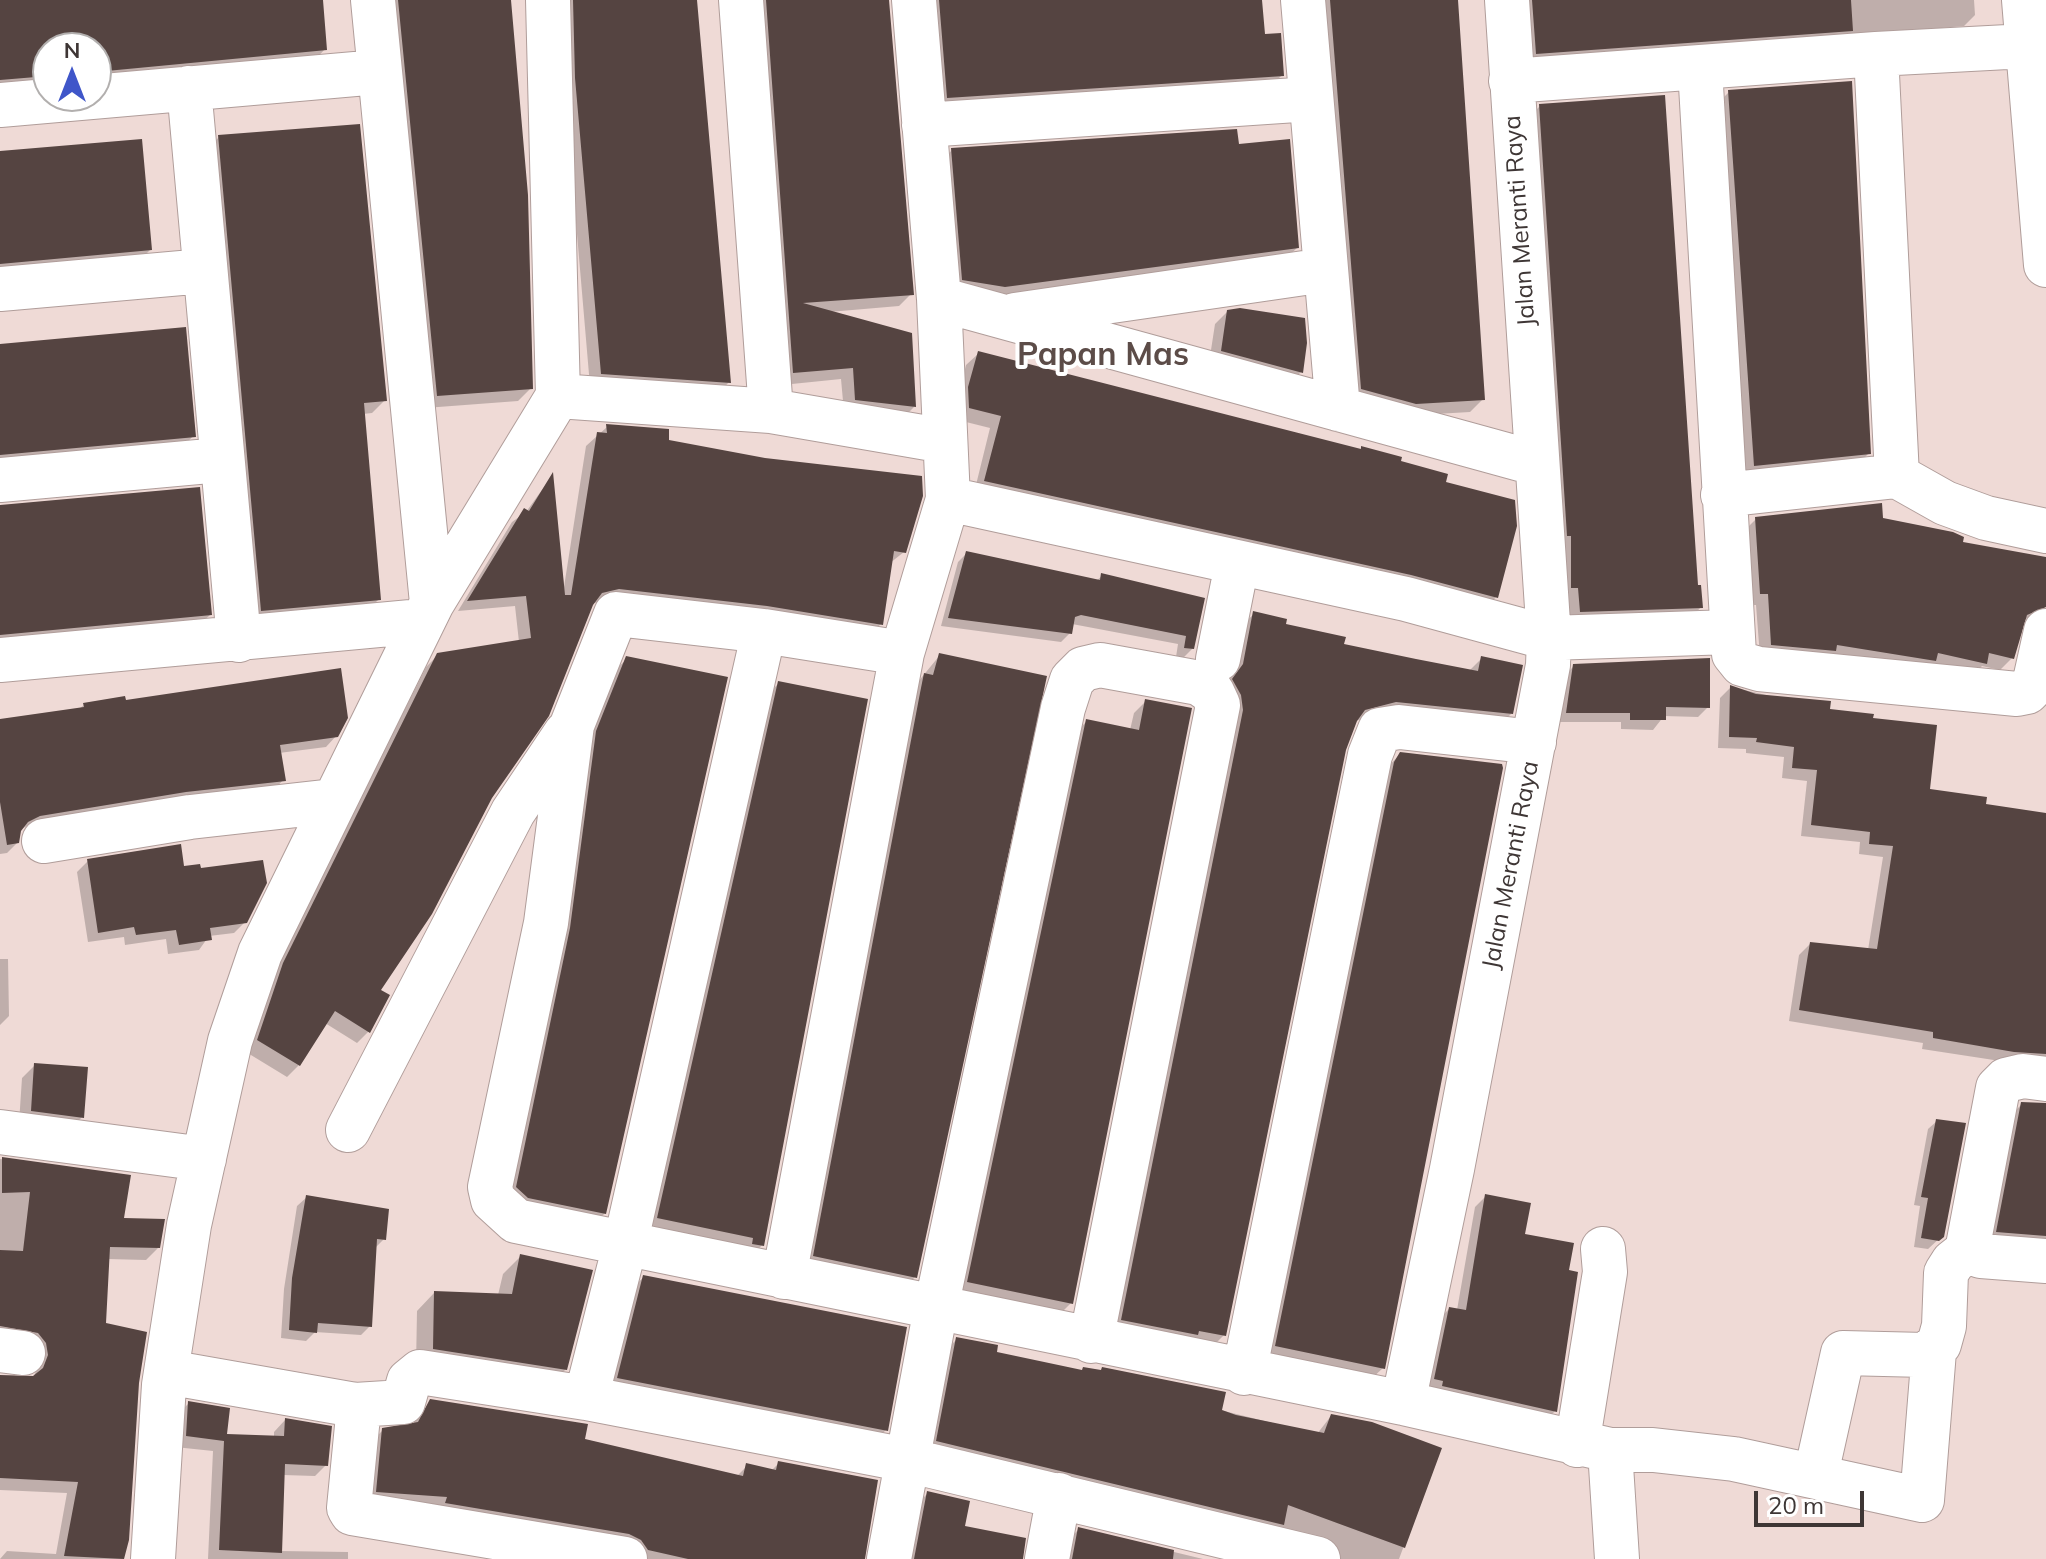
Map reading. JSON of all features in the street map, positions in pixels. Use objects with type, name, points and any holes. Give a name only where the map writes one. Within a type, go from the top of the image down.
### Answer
[{"type":"street","points":[[373,0],[427,612]]},
{"type":"street","points":[[153,1559],[167,1372],[189,1225],[230,1041],[260,953],[427,612],[558,396],[548,0]]},
{"type":"street","points":[[741,0],[771,411]]},
{"type":"street","points":[[784,1277],[902,653],[948,499],[939,299],[914,0]]},
{"type":"street","points":[[1303,0],[1338,409]]},
{"type":"street","name":"Jalan Meranti Raya","points":[[1403,1403],[1534,742],[1549,638],[1535,463],[1507,0]]},
{"type":"street","points":[[2024,0],[2036,46],[2046,265]]},
{"type":"street","points":[[1511,81],[1876,54],[2036,46]]},
{"type":"street","points":[[1876,54],[1897,476]]},
{"type":"street","points":[[1700,68],[1734,654],[1742,664],[1759,669],[2017,694],[2034,685],[2046,631]]},
{"type":"street","points":[[0,105],[378,72]]},
{"type":"street","points":[[189,88],[220,460],[239,640]]},
{"type":"street","points":[[924,125],[1311,99]]},
{"type":"street","points":[[1005,317],[1076,303],[1325,270]]},
{"type":"street","points":[[0,289],[204,271]]},
{"type":"street","points":[[939,299],[1535,463]]},
{"type":"street","points":[[558,396],[771,411],[945,441]]},
{"type":"street","points":[[0,480],[220,460]]},
{"type":"street","points":[[1723,495],[1897,476],[1945,503],[2046,531]]},
{"type":"street","points":[[948,499],[1406,599],[1549,638],[1731,632]]},
{"type":"street","points":[[1218,659],[1237,564]]},
{"type":"street","points":[[0,660],[239,640],[427,612]]},
{"type":"street","points":[[348,1130],[513,812],[572,725],[616,614],[764,631],[902,653]]},
{"type":"street","points":[[586,1398],[625,1245],[764,631]]},
{"type":"street","points":[[889,1559],[936,1308],[1072,680],[1083,669],[1100,665],[1199,683],[1212,692],[1218,705],[1217,723],[1147,1051],[1091,1341]]},
{"type":"street","points":[[572,725],[546,923],[490,1187],[493,1200],[516,1221],[1244,1373],[1403,1403],[1594,1448],[1653,1450],[1734,1459],[1816,1474],[1922,1500],[1934,1351],[1944,1326],[1947,1269],[1967,1251],[1998,1088],[2006,1080],[2023,1076],[2046,1079]]},
{"type":"street","points":[[1244,1373],[1370,755],[1380,730],[1399,727],[1534,742]]},
{"type":"street","points":[[44,841],[190,817],[333,801]]},
{"type":"street","points":[[0,1132],[204,1159]]},
{"type":"street","points":[[1603,1249],[1605,1272],[1594,1448],[1617,1559]]},
{"type":"street","points":[[1967,1251],[1981,1256],[2046,1261]]},
{"type":"street","points":[[1816,1474],[1843,1353],[1925,1355],[1934,1351]]},
{"type":"street","points":[[167,1372],[355,1405],[403,1402],[409,1381],[420,1372],[586,1398],[907,1460],[1059,1495],[1204,1546],[1318,1559]]},
{"type":"street","points":[[355,1405],[358,1416],[349,1508],[352,1513],[568,1553],[625,1559]]},
{"type":"street","points":[[1047,1559],[1059,1495]]},
{"type":"building","points":[[0,0],[323,0],[327,50],[112,70],[112,32],[32,32],[32,77],[0,80]]},
{"type":"building","points":[[398,0],[511,0],[528,195],[533,389],[437,396]]},
{"type":"building","points":[[573,0],[697,0],[731,383],[601,374],[575,78]]},
{"type":"building","points":[[766,0],[889,0],[914,295],[803,303],[912,333],[916,407],[855,400],[853,368],[793,373]]},
{"type":"building","points":[[939,0],[1262,0],[1265,34],[1281,33],[1284,76],[947,98]]},
{"type":"building","points":[[1330,0],[1458,0],[1485,400],[1416,404],[1361,389]]},
{"type":"building","points":[[1532,0],[1851,0],[1853,31],[1536,54]]},
{"type":"building","points":[[1852,81],[1871,454],[1754,466],[1728,90]]},
{"type":"building","points":[[1665,95],[1698,585],[1701,585],[1703,608],[1580,612],[1578,588],[1571,588],[1571,536],[1567,536],[1539,104]]},
{"type":"building","points":[[360,124],[387,401],[364,403],[381,600],[261,611],[218,135]]},
{"type":"building","points":[[1237,129],[1239,144],[1290,139],[1299,248],[1005,287],[962,280],[951,148]]},
{"type":"building","points":[[142,139],[152,250],[0,264],[0,151]]},
{"type":"building","points":[[1240,308],[1305,318],[1307,343],[1303,373],[1221,351],[1227,310]]},
{"type":"building","points":[[186,327],[196,437],[0,455],[0,344]]},
{"type":"building","points":[[978,351],[1402,457],[1401,461],[1448,474],[1446,482],[1515,500],[1517,526],[1498,598],[1411,575],[984,481],[1001,416],[969,408],[968,387]]},
{"type":"building","points":[[606,424],[669,429],[669,440],[765,458],[922,476],[923,496],[906,553],[894,551],[883,625],[767,606],[619,589],[602,593],[593,605],[549,716],[492,798],[432,914],[381,990],[390,995],[370,1033],[335,1011],[300,1066],[257,1040],[283,963],[437,653],[531,638],[526,596],[467,601],[524,508],[529,511],[553,472],[565,595],[571,595],[597,432],[607,433]]},
{"type":"building","points":[[200,487],[212,615],[0,635],[0,505]]},
{"type":"building","points":[[1882,503],[1883,518],[1953,532],[1964,537],[1963,542],[2046,557],[2046,607],[2027,615],[2014,659],[1989,653],[1987,664],[1938,653],[1936,661],[1837,645],[1836,651],[1771,645],[1768,594],[1760,594],[1755,517]]},
{"type":"building","points":[[966,551],[1100,580],[1101,573],[1205,598],[1194,649],[1184,648],[1186,636],[1081,615],[1075,617],[1072,634],[948,618]]},
{"type":"building","points":[[1253,611],[1287,619],[1286,624],[1346,637],[1344,644],[1416,659],[1478,671],[1481,656],[1523,665],[1513,714],[1396,702],[1365,710],[1357,721],[1346,750],[1226,1336],[1199,1331],[1198,1335],[1121,1320],[1243,710],[1241,695],[1232,679],[1243,664]]},
{"type":"building","points":[[939,653],[1047,676],[917,1278],[813,1256],[924,673],[933,675]]},
{"type":"building","points":[[626,656],[728,677],[606,1214],[528,1198],[516,1187],[570,928],[596,731]]},
{"type":"building","points":[[1710,658],[1710,708],[1666,707],[1666,720],[1630,720],[1630,713],[1566,713],[1573,664]]},
{"type":"building","points":[[341,668],[348,718],[338,737],[280,745],[286,781],[186,792],[40,816],[28,822],[21,831],[19,843],[7,845],[0,802],[0,719],[84,707],[83,703],[125,696],[126,700]]},
{"type":"building","points":[[778,681],[868,699],[764,1246],[752,1244],[753,1238],[657,1218]]},
{"type":"building","points":[[1730,685],[1756,694],[1831,701],[1830,709],[1874,714],[1873,718],[1937,725],[1930,789],[1987,797],[1986,804],[2046,813],[2046,1054],[2014,1052],[1933,1038],[1933,1032],[1799,1010],[1810,942],[1877,949],[1893,846],[1869,844],[1870,832],[1811,825],[1817,770],[1792,768],[1794,747],[1756,742],[1757,738],[1729,737]]},
{"type":"building","points":[[1145,699],[1192,708],[1073,1304],[967,1282],[1086,719],[1139,730]]},
{"type":"building","points":[[1400,752],[1502,764],[1503,768],[1385,1369],[1275,1346],[1394,762]]},
{"type":"building","points":[[181,844],[184,866],[200,864],[201,868],[263,860],[267,883],[247,923],[210,928],[212,940],[179,945],[176,930],[136,935],[134,927],[98,933],[87,859]]},
{"type":"building","points":[[34,1063],[88,1067],[84,1118],[31,1111]]},
{"type":"building","points":[[2021,1102],[2046,1103],[2046,1236],[1996,1232]]},
{"type":"building","points":[[1936,1119],[1966,1123],[1944,1237],[1939,1241],[1921,1238],[1928,1198],[1921,1197]]},
{"type":"building","points":[[2,1157],[131,1175],[124,1218],[165,1219],[160,1248],[110,1247],[106,1323],[147,1332],[139,1383],[129,1540],[124,1559],[64,1556],[78,1482],[0,1478],[0,1375],[33,1376],[43,1368],[48,1355],[46,1343],[38,1333],[0,1326],[0,1250],[23,1251],[30,1192],[2,1193]]},
{"type":"building","points":[[1485,1194],[1531,1203],[1525,1234],[1574,1243],[1569,1270],[1578,1272],[1557,1412],[1442,1386],[1443,1381],[1434,1379],[1449,1307],[1466,1310]]},
{"type":"building","points":[[306,1195],[389,1209],[386,1240],[377,1239],[372,1327],[318,1323],[317,1333],[289,1330],[292,1278]]},
{"type":"building","points":[[520,1254],[593,1270],[567,1370],[433,1349],[434,1291],[512,1294]]},
{"type":"building","points":[[643,1275],[907,1327],[888,1431],[617,1378]]},
{"type":"building","points":[[956,1337],[998,1345],[997,1352],[1082,1370],[1083,1367],[1101,1370],[1102,1367],[1226,1392],[1222,1410],[1236,1415],[1324,1433],[1331,1414],[1372,1422],[1442,1448],[1405,1548],[1288,1505],[1284,1525],[936,1441]]},
{"type":"building","points":[[430,1399],[588,1424],[585,1439],[743,1476],[746,1463],[776,1470],[778,1461],[878,1480],[865,1559],[688,1559],[648,1550],[641,1540],[629,1534],[445,1503],[447,1497],[376,1492],[382,1428],[418,1422]]},
{"type":"building","points":[[188,1401],[230,1408],[227,1434],[284,1436],[285,1418],[332,1426],[328,1466],[285,1464],[282,1553],[219,1550],[224,1441],[186,1436]]},
{"type":"building","points":[[927,1491],[970,1501],[965,1526],[1026,1538],[1023,1559],[914,1559]]},
{"type":"building","points":[[1078,1527],[1174,1550],[1173,1559],[1072,1559]]},
{"type":"district","name":"Papan Mas","points":[[1103,355]]}]
